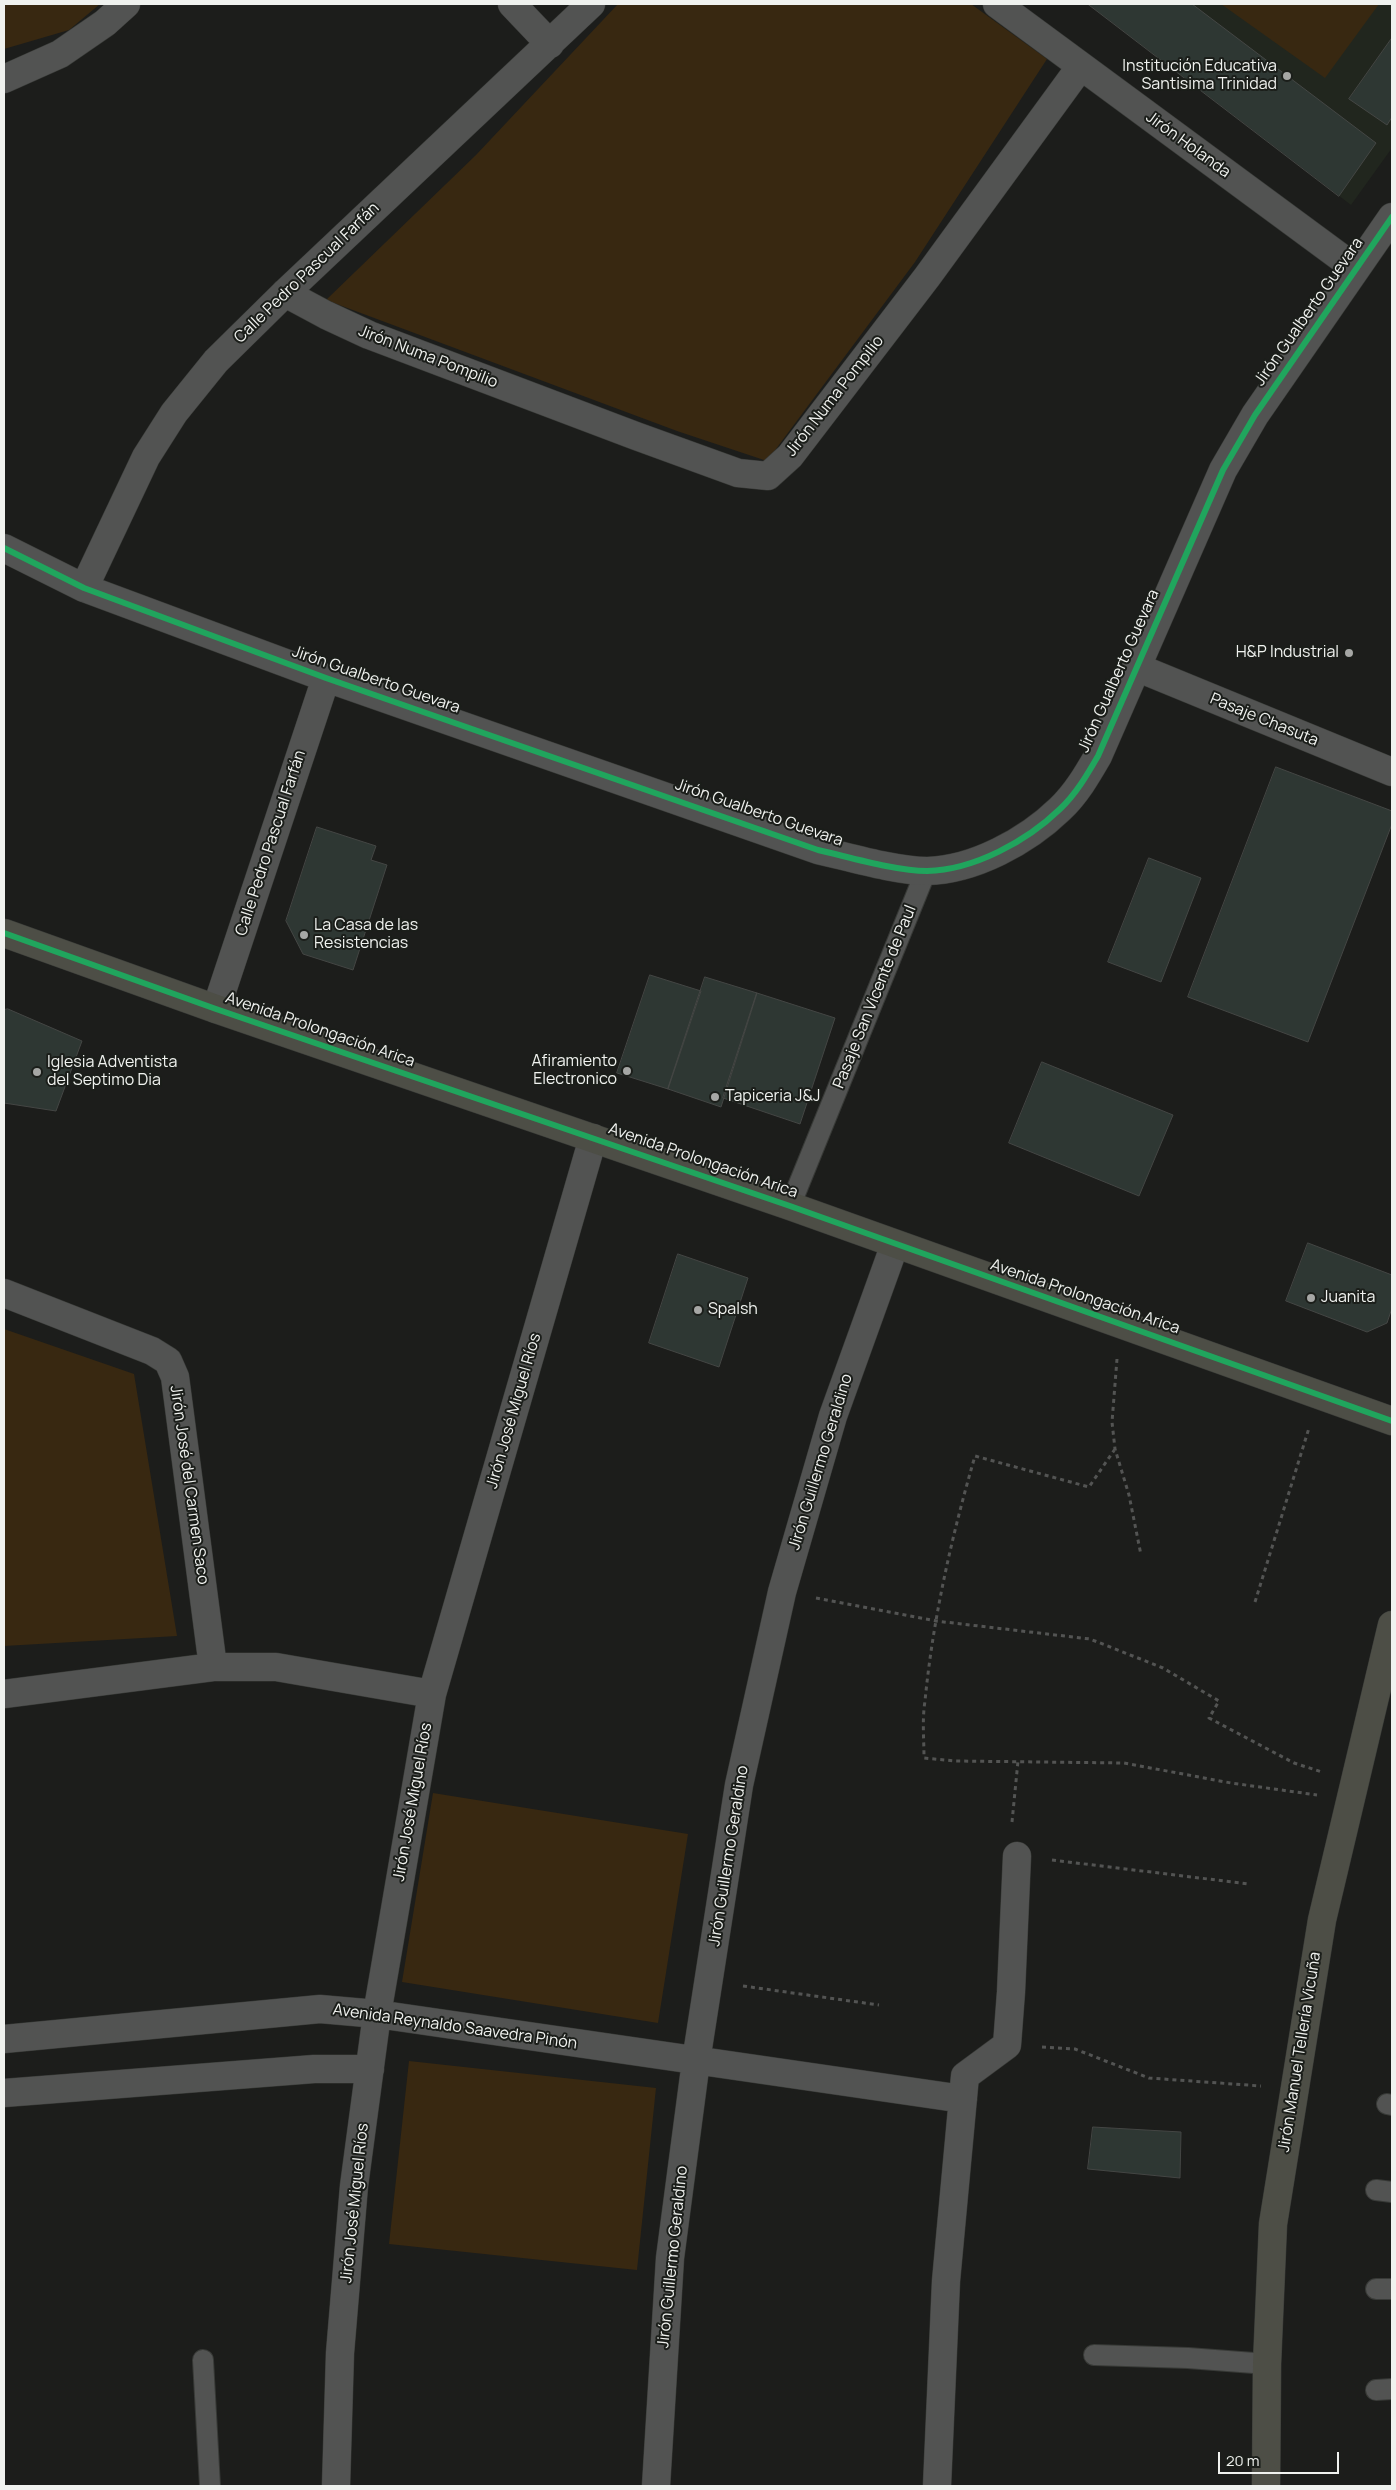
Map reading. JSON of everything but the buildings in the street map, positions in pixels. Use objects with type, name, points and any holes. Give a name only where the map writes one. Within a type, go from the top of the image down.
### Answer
[{"type":"street","points":[[4,79],[60,54],[105,23],[126,4]]},
{"type":"street","points":[[512,4],[550,44]]},
{"type":"street","name":"Calle Pedro Pascual Farfán","points":[[84,588],[146,457],[174,413],[216,361],[285,293],[591,4]]},
{"type":"street","name":"Jirón Holanda","points":[[997,4],[1355,268]]},
{"type":"street","name":"Jirón Numa Pompilio","points":[[285,293],[369,335],[738,473],[768,476],[790,456],[921,285],[1081,66]]},
{"type":"street","name":"Jirón Gualberto Guevara","points":[[4,548],[84,588],[326,678],[818,850],[874,863],[926,871],[959,867],[992,854],[1026,835],[1060,809],[1080,786],[1098,756],[1223,470],[1255,415],[1392,217]]},
{"type":"street","name":"Pasaje Chasuta","points":[[1136,667],[1392,772]]},
{"type":"street","name":"Calle Pedro Pascual Farfán","points":[[216,1009],[326,678]]},
{"type":"street","name":"Avenida Prolongación Arica","points":[[4,933],[216,1009],[790,1206],[1392,1420]]},
{"type":"street","name":"Jirón José Miguel Ríos","points":[[336,2486],[340,2353],[354,2186],[377,2014],[432,1694],[593,1138]]},
{"type":"street","name":"Jirón Guillermo Geraldino","points":[[656,2486],[656,2455],[670,2258],[696,2062],[739,1785],[782,1592],[833,1416],[895,1244]]},
{"type":"street","name":"Jirón José del Carmen Saco","points":[[4,1293],[152,1351],[168,1361],[175,1377],[213,1668]]},
{"type":"street","name":"Jirón Manuel Tellería Vicuña","points":[[1266,2486],[1266,2364],[1273,2224],[1322,1920],[1392,1625]]},
{"type":"street","points":[[4,1694],[213,1668],[276,1667],[432,1694]]},
{"type":"street","points":[[937,2486],[946,2280],[965,2076],[1007,2045],[1017,1856]]},
{"type":"street","name":"Avenida Reynaldo Saavedra Pinón","points":[[4,2039],[320,2009],[377,2014],[696,2062],[963,2099]]},
{"type":"street","points":[[4,2092],[314,2069],[370,2069]]},
{"type":"lane","name":"Pasaje San Vicente de Paul","points":[[790,1206],[926,871]]},
{"type":"lane","points":[[1094,2355],[1188,2358],[1266,2364]]},
{"type":"lane","points":[[203,2360],[210,2486]]},
{"type":"path","points":[[1120,1323],[1112,1422],[1115,1449],[1129,1495],[1141,1555]]},
{"type":"path","points":[[1255,1602],[1319,1395]]},
{"type":"path","points":[[1115,1449],[1089,1487],[975,1456],[960,1505],[936,1621],[924,1702],[924,1758],[956,1761],[1124,1763],[1231,1783],[1352,1790]]},
{"type":"path","points":[[782,1592],[936,1621],[1090,1639],[1163,1668],[1219,1701],[1208,1718],[1294,1763],[1352,1790]]},
{"type":"path","points":[[1017,1856],[1249,1884]]},
{"type":"path","points":[[708,1980],[879,2005]]},
{"type":"path","points":[[1007,2045],[1075,2049],[1149,2078],[1294,2089]]},
{"type":"shaded area","points":[[4,4],[100,4],[69,30],[4,49]]},
{"type":"shaded area","points":[[618,4],[971,4],[1047,59],[915,262],[767,461],[677,431],[326,300],[476,155]]},
{"type":"shaded area","name":"Institución Educativa Santisima Trinidad","points":[[1088,4],[1392,4],[1392,148],[1351,205]]},
{"type":"shaded area","points":[[1221,4],[1379,4],[1325,78]]},
{"type":"shaded area","points":[[4,1329],[134,1374],[177,1636],[4,1646]]},
{"type":"shaded area","points":[[433,1793],[688,1834],[658,2023],[402,1982]]},
{"type":"shaded area","points":[[409,2061],[656,2088],[637,2270],[389,2244]]},
{"type":"cycle path","points":[[4,548],[84,588],[326,678],[818,850],[887,866],[915,870],[927,871],[963,865],[999,852],[1032,832],[1060,809],[1081,784],[1098,756],[1223,470],[1255,415],[1392,217]]},
{"type":"cycle path","points":[[4,933],[216,1009],[790,1206],[1392,1421]]},
{"type":"place","name":"Institución Educativa Santisima Trinidad","points":[[1287,76]]},
{"type":"place","name":"H&P Industrial","points":[[1349,653]]},
{"type":"place","name":"La Casa de las Resistencias","points":[[304,935]]},
{"type":"place","name":"Afiramiento Electronico","points":[[627,1071]]},
{"type":"place","name":"Iglesia Adventista del Septimo Dia","points":[[37,1072]]},
{"type":"place","name":"Tapiceria J&J","points":[[715,1097]]},
{"type":"place","name":"Juanita","points":[[1311,1298]]},
{"type":"place","name":"Spalsh","points":[[698,1310]]}]
